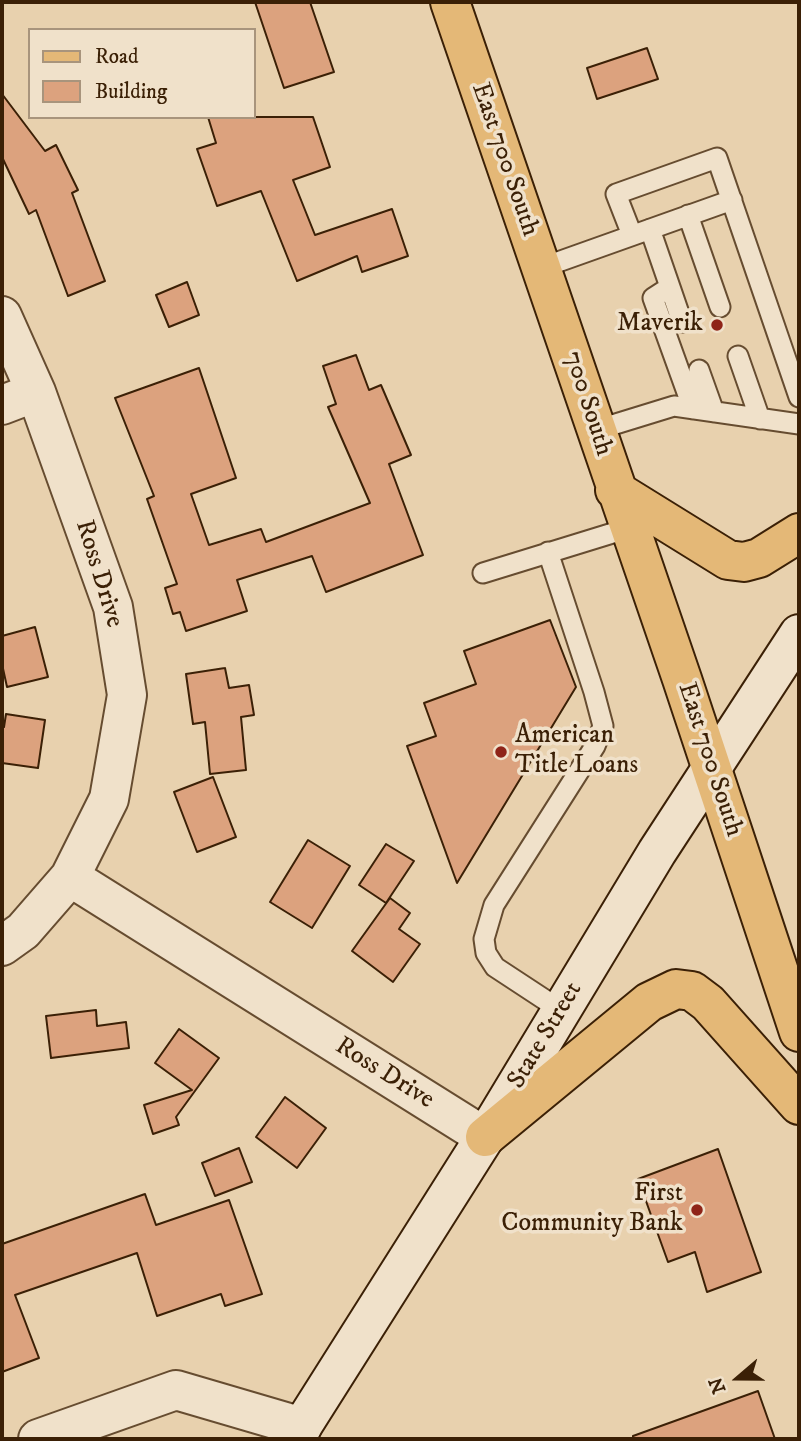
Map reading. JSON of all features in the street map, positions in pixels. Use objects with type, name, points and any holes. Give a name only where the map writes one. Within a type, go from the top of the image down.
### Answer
[{"type":"main road","name":"East 700 South","points":[[450,2],[558,318]]},
{"type":"main road","name":"700 South","points":[[558,318],[615,490]]},
{"type":"main road","name":"East 700 South","points":[[615,490],[799,1032]]},
{"type":"main road","points":[[615,490],[728,560],[744,562],[760,558],[799,533]]},
{"type":"main road","points":[[485,1137],[649,1002],[676,989],[692,991],[708,1003],[799,1104]]},
{"type":"street","name":"Ross Drive","points":[[2,316],[19,399],[113,607],[127,695],[109,799],[70,877],[23,931],[2,946]]},
{"type":"street","name":"State Street","points":[[298,1433],[485,1137],[657,852],[799,634]]},
{"type":"street","name":"Ross Drive","points":[[70,877],[485,1137]]},
{"type":"street","points":[[38,1439],[176,1391],[298,1433]]},
{"type":"lane","points":[[682,322],[670,287],[641,232],[616,194],[717,158],[799,397]]},
{"type":"lane","points":[[541,268],[732,200]]},
{"type":"lane","points":[[688,215],[720,307]]},
{"type":"lane","points":[[670,287],[653,298],[693,409]]},
{"type":"lane","points":[[738,356],[760,419]]},
{"type":"lane","points":[[699,370],[714,412]]},
{"type":"lane","points":[[596,430],[674,406],[799,424]]},
{"type":"lane","points":[[483,573],[629,528]]},
{"type":"lane","points":[[548,552],[603,726],[595,746],[494,905],[484,939],[486,953],[495,967],[562,1011]]},
{"type":"building","points":[[255,2],[310,2],[334,72],[284,88]]},
{"type":"building","points":[[647,48],[658,79],[597,99],[587,68]]},
{"type":"building","points":[[2,94],[45,151],[56,145],[78,190],[72,193],[105,281],[68,296],[36,210],[29,214],[2,157]]},
{"type":"building","points":[[313,117],[330,167],[293,180],[315,235],[392,209],[408,256],[362,272],[357,256],[297,281],[261,191],[217,206],[197,149],[216,143],[209,119]]},
{"type":"building","points":[[187,282],[199,315],[169,327],[156,295]]},
{"type":"building","points":[[356,355],[369,390],[381,385],[411,455],[389,464],[423,555],[326,592],[312,556],[237,580],[247,611],[186,631],[180,612],[173,614],[165,588],[177,584],[147,499],[154,496],[115,398],[199,368],[236,478],[191,494],[209,545],[261,529],[266,542],[370,503],[328,407],[336,404],[323,366]]},
{"type":"building","points":[[550,620],[576,687],[457,883],[407,746],[436,736],[424,703],[476,684],[464,651]]},
{"type":"building","points":[[35,627],[48,677],[7,687],[2,664],[2,636]]},
{"type":"building","points":[[225,668],[229,688],[249,685],[254,715],[241,717],[246,770],[210,774],[205,722],[193,724],[186,674]]},
{"type":"building","points":[[6,714],[45,720],[38,768],[2,763],[2,727]]},
{"type":"building","points":[[213,777],[236,837],[197,852],[174,792]]},
{"type":"building","points":[[308,840],[350,866],[312,928],[270,902]]},
{"type":"building","points":[[386,844],[414,861],[386,903],[359,885]]},
{"type":"building","points":[[390,898],[410,913],[399,929],[420,944],[393,982],[352,951]]},
{"type":"building","points":[[96,1010],[97,1026],[126,1022],[129,1048],[51,1058],[46,1016]]},
{"type":"building","points":[[179,1029],[219,1058],[176,1117],[179,1125],[153,1134],[144,1105],[192,1090],[155,1063]]},
{"type":"building","points":[[285,1097],[326,1128],[297,1168],[256,1137]]},
{"type":"building","points":[[239,1148],[252,1182],[215,1196],[202,1163]]},
{"type":"building","points":[[718,1149],[761,1272],[707,1292],[695,1252],[668,1262],[638,1179]]},
{"type":"building","points":[[145,1194],[156,1225],[229,1200],[262,1294],[225,1306],[221,1294],[157,1316],[137,1253],[15,1295],[39,1358],[2,1372],[2,1244]]},
{"type":"building","points":[[758,1391],[775,1439],[633,1439],[633,1436]]},
{"type":"place","name":"Maverik","points":[[717,325]]},
{"type":"place","name":"American Title Loans","points":[[501,752]]},
{"type":"place","name":"First Community Bank","points":[[697,1210]]}]
